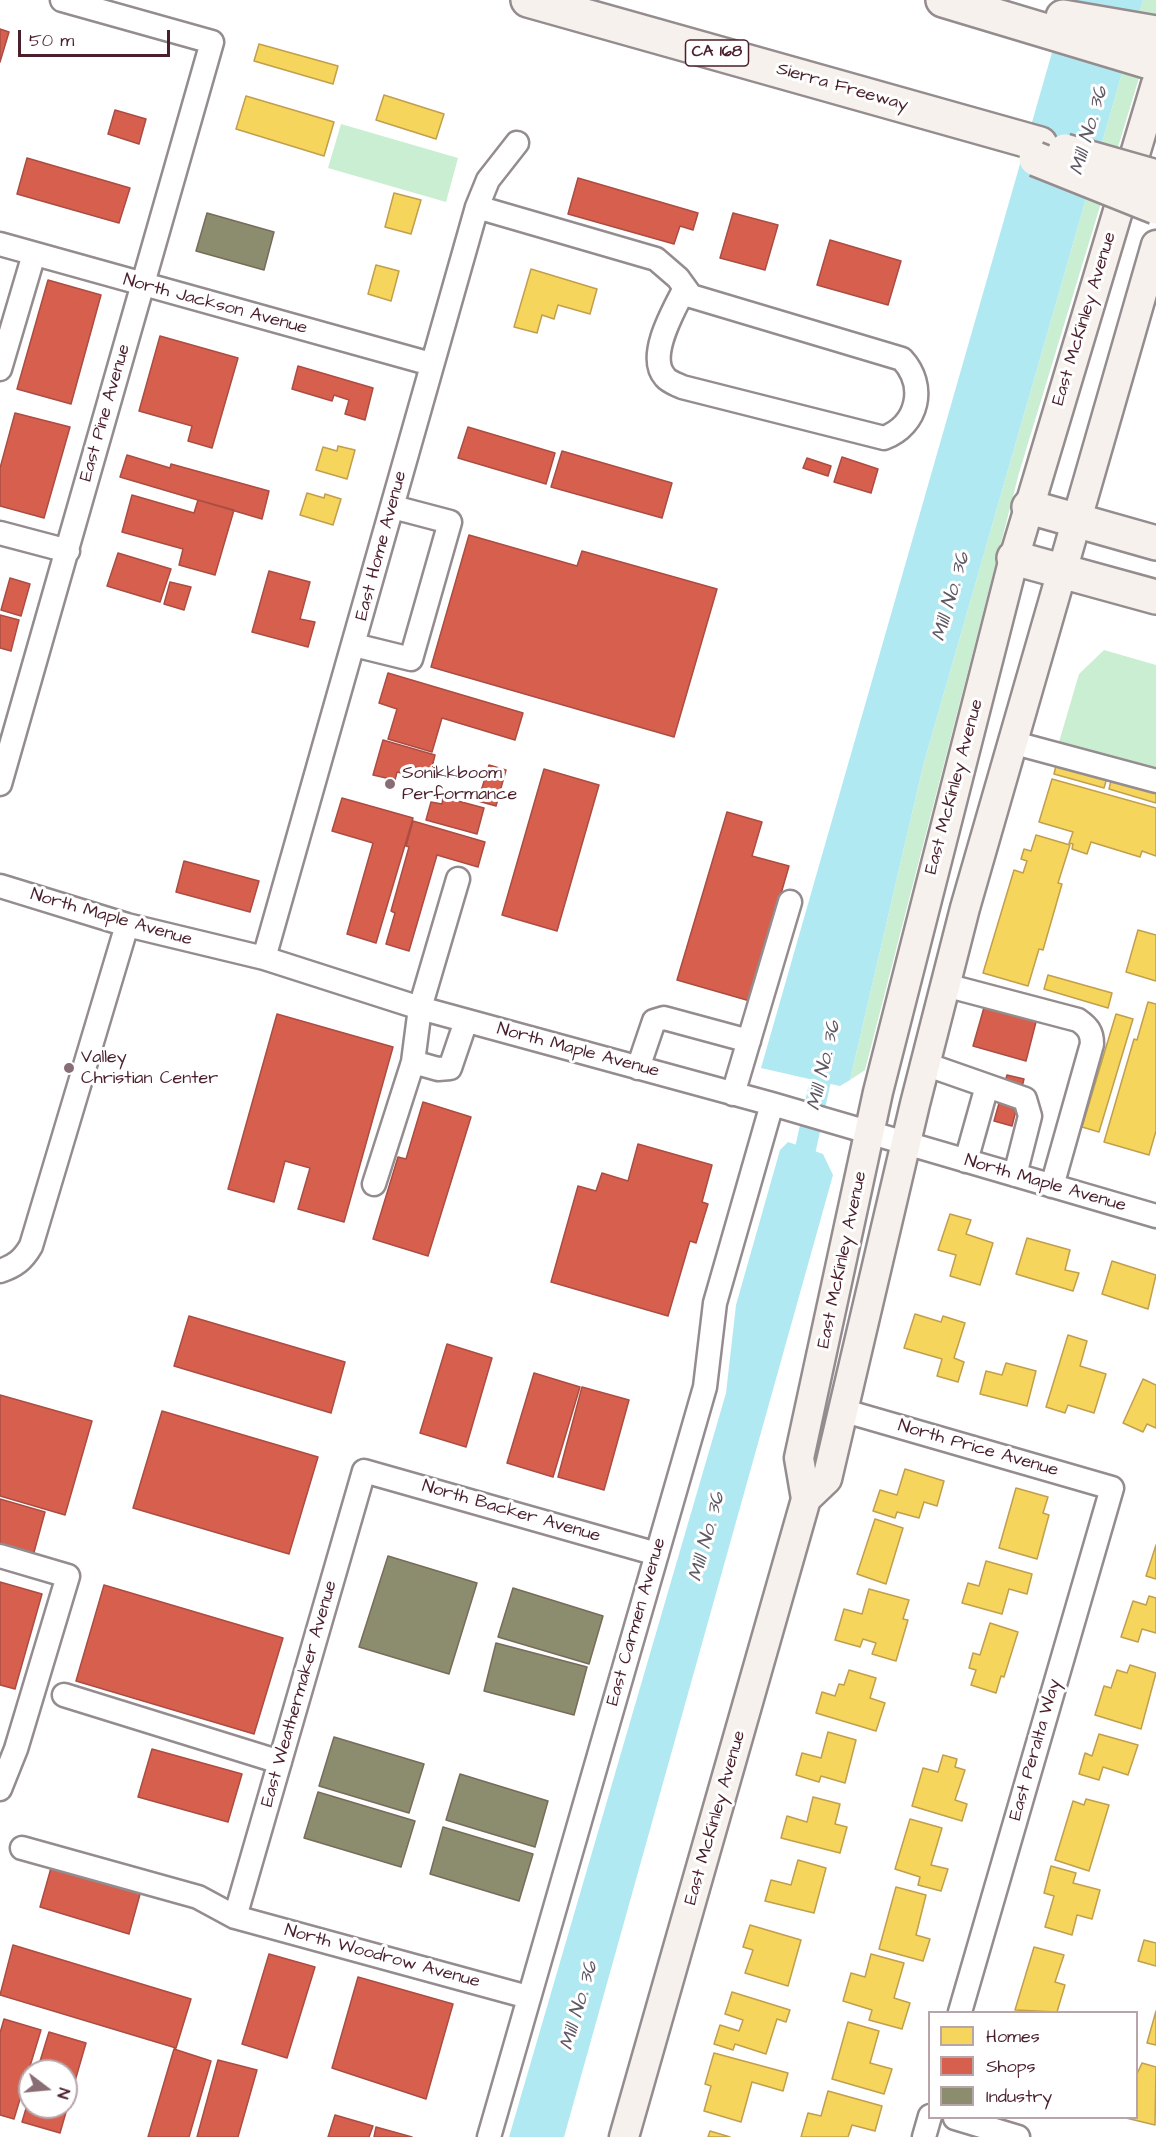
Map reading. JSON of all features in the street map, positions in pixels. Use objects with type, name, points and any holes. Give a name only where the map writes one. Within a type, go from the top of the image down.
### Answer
[{"type":"highway","name":"Sierra Freeway","points":[[528,0],[906,105],[1038,151],[1156,177]]},
{"type":"highway","points":[[943,0],[1078,30],[1156,33]]},
{"type":"highway","points":[[981,0],[1078,30],[1156,64]]},
{"type":"highway","points":[[1038,151],[1156,207]]},
{"type":"highway","points":[[1029,507],[1156,543]]},
{"type":"highway","points":[[1014,558],[1156,597]]},
{"type":"main road","name":"East McKinley Avenue","points":[[624,2137],[806,1499],[799,1458],[870,1133],[926,899],[1014,558],[1156,84]]},
{"type":"main road","name":"East McKinley Avenue","points":[[806,1499],[827,1479],[945,985],[1011,742],[1156,245]]},
{"type":"street","name":"East Pine Avenue","points":[[0,784],[7,732],[68,551],[212,42],[62,0]]},
{"type":"street","name":"East Home Avenue","points":[[264,958],[477,207],[488,180],[516,144]]},
{"type":"street","points":[[477,207],[656,259],[685,288],[691,296],[902,359],[912,370],[917,387],[913,413],[900,432],[884,438],[682,387],[666,379],[660,370],[659,356],[666,322],[685,288]]},
{"type":"street","name":"North Jackson Avenue","points":[[0,244],[431,364]]},
{"type":"street","points":[[0,369],[34,254]]},
{"type":"street","points":[[354,645],[411,658],[450,522],[393,507]]},
{"type":"street","points":[[0,533],[68,551]]},
{"type":"street","points":[[1011,742],[1156,781]]},
{"type":"street","points":[[374,1184],[413,1062],[420,1008],[458,879]]},
{"type":"street","name":"North Maple Avenue","points":[[0,886],[127,925],[264,958],[420,1008],[772,1104],[1156,1216]]},
{"type":"street","points":[[733,1094],[790,902]]},
{"type":"street","points":[[0,1271],[12,1268],[24,1259],[31,1246],[127,925]]},
{"type":"street","points":[[945,985],[1078,1020],[1087,1026],[1092,1034],[1092,1044],[1052,1186]]},
{"type":"street","points":[[638,1068],[649,1029],[654,1021],[664,1018],[749,1041]]},
{"type":"street","points":[[413,1062],[438,1069],[450,1068],[466,1021]]},
{"type":"street","points":[[925,1064],[1025,1099],[1030,1116],[1015,1175]]},
{"type":"street","points":[[966,1161],[987,1086]]},
{"type":"street","name":"East Carmen Avenue","points":[[489,2137],[705,1387],[715,1303],[772,1104]]},
{"type":"street","name":"North Price Avenue","points":[[845,1411],[1112,1488]]},
{"type":"street","name":"North Backer Avenue","points":[[364,1471],[657,1554]]},
{"type":"street","name":"East Weathermaker Avenue","points":[[235,1917],[364,1471]]},
{"type":"street","name":"East Peralta Way","points":[[961,2011],[1112,1488]]},
{"type":"street","points":[[0,1556],[68,1576],[16,1749],[0,1788]]},
{"type":"street","points":[[64,1695],[280,1762]]},
{"type":"street","name":"North Woodrow Avenue","points":[[22,1848],[198,1897],[235,1917],[528,1997]]},
{"type":"street","points":[[924,2137],[929,2119]]},
{"type":"street","points":[[958,2119],[1018,2137]]},
{"type":"green space","points":[[1143,0],[1156,0],[1156,22],[1019,473],[865,1070],[850,1080],[923,766]]},
{"type":"green space","points":[[341,124],[458,158],[446,202],[328,168]]},
{"type":"green space","points":[[1104,650],[1156,665],[1156,771],[1059,742],[1079,674]]},
{"type":"water","points":[[1067,0],[1143,0],[923,766],[850,1080],[840,1086],[761,1068]]},
{"type":"water","points":[[788,1142],[823,1154],[833,1175],[564,2137],[509,2137],[726,1393],[736,1305],[780,1150]]},
{"type":"building: Homes","points":[[259,44],[338,66],[333,84],[254,61]]},
{"type":"building: Homes","points":[[384,95],[444,114],[436,139],[376,120]]},
{"type":"building: Homes","points":[[246,96],[334,122],[324,156],[236,129]]},
{"type":"building: Homes","points":[[394,193],[421,200],[411,234],[385,227]]},
{"type":"building: Homes","points":[[376,265],[399,271],[391,301],[368,294]]},
{"type":"building: Homes","points":[[531,269],[597,289],[590,314],[558,305],[554,319],[542,315],[537,333],[514,327]]},
{"type":"building: Homes","points":[[338,446],[355,450],[347,479],[316,470],[323,447],[337,451]]},
{"type":"building: Homes","points":[[307,493],[324,498],[325,494],[341,499],[333,525],[300,515]]},
{"type":"building: Homes","points":[[1058,757],[1109,771],[1104,788],[1054,774]]},
{"type":"building: Homes","points":[[1113,772],[1156,785],[1156,803],[1109,789]]},
{"type":"building: Homes","points":[[1052,779],[1156,808],[1156,856],[1142,851],[1140,857],[1091,842],[1087,854],[1072,849],[1073,844],[1069,843],[1073,832],[1039,822]]},
{"type":"building: Homes","points":[[1036,835],[1070,845],[1058,883],[1062,884],[1043,950],[1039,949],[1028,986],[983,973],[1014,870],[1023,873],[1027,861],[1021,859],[1024,849],[1031,851]]},
{"type":"building: Homes","points":[[1138,930],[1156,935],[1156,981],[1126,972]]},
{"type":"building: Homes","points":[[1048,975],[1112,993],[1108,1008],[1044,989]]},
{"type":"building: Homes","points":[[1148,1002],[1156,1004],[1156,1131],[1149,1155],[1104,1142],[1134,1039],[1137,1040]]},
{"type":"building: Homes","points":[[1116,1014],[1133,1019],[1099,1132],[1082,1127]]},
{"type":"building: Homes","points":[[950,1214],[971,1220],[966,1234],[993,1243],[980,1285],[950,1276],[956,1255],[938,1250]]},
{"type":"building: Homes","points":[[1027,1238],[1070,1250],[1065,1270],[1079,1273],[1073,1291],[1016,1274]]},
{"type":"building: Homes","points":[[1112,1261],[1156,1275],[1148,1309],[1102,1294]]},
{"type":"building: Homes","points":[[915,1314],[941,1322],[943,1316],[965,1323],[954,1358],[964,1362],[958,1382],[937,1376],[942,1359],[904,1348]]},
{"type":"building: Homes","points":[[1068,1335],[1087,1341],[1080,1366],[1106,1374],[1094,1413],[1068,1405],[1065,1413],[1046,1407]]},
{"type":"building: Homes","points":[[1006,1363],[1036,1371],[1027,1406],[980,1394],[986,1371],[1002,1375]]},
{"type":"building: Homes","points":[[1143,1379],[1156,1385],[1156,1428],[1147,1424],[1143,1432],[1123,1423]]},
{"type":"building: Homes","points":[[905,1469],[944,1481],[937,1506],[924,1502],[919,1518],[897,1512],[895,1518],[873,1511],[880,1490],[897,1495]]},
{"type":"building: Homes","points":[[1016,1488],[1048,1497],[1043,1513],[1049,1515],[1037,1559],[999,1548]]},
{"type":"building: Homes","points":[[875,1519],[903,1528],[886,1584],[857,1574]]},
{"type":"building: Homes","points":[[1156,1545],[1156,1579],[1146,1576]]},
{"type":"building: Homes","points":[[986,1561],[1032,1574],[1027,1594],[1009,1589],[1002,1614],[962,1603],[968,1583],[979,1586]]},
{"type":"building: Homes","points":[[869,1589],[909,1600],[903,1619],[908,1620],[896,1661],[872,1654],[876,1643],[863,1639],[860,1647],[835,1640],[844,1609],[862,1614]]},
{"type":"building: Homes","points":[[1149,1596],[1156,1598],[1156,1633],[1142,1629],[1138,1642],[1121,1637],[1133,1601],[1146,1605]]},
{"type":"building: Homes","points":[[990,1623],[1018,1632],[1004,1677],[1001,1676],[996,1693],[971,1685],[976,1670],[969,1668],[973,1653],[980,1655]]},
{"type":"building: Homes","points":[[1130,1665],[1156,1673],[1141,1729],[1095,1715],[1104,1686],[1111,1688],[1117,1670],[1127,1673]]},
{"type":"building: Homes","points":[[849,1670],[876,1678],[870,1698],[885,1703],[876,1731],[816,1713],[822,1692],[835,1696],[839,1684],[844,1685]]},
{"type":"building: Homes","points":[[828,1732],[856,1740],[845,1783],[821,1776],[819,1782],[796,1775],[802,1753],[821,1758]]},
{"type":"building: Homes","points":[[1099,1734],[1138,1745],[1128,1775],[1103,1767],[1099,1780],[1079,1774],[1085,1753],[1092,1756]]},
{"type":"building: Homes","points":[[943,1755],[957,1759],[955,1767],[965,1770],[955,1800],[967,1804],[962,1821],[912,1806],[923,1768],[938,1772]]},
{"type":"building: Homes","points":[[813,1797],[840,1804],[835,1824],[847,1827],[840,1853],[781,1838],[787,1816],[807,1822]]},
{"type":"building: Homes","points":[[1086,1799],[1109,1805],[1089,1871],[1055,1860],[1073,1801],[1084,1805]]},
{"type":"building: Homes","points":[[910,1819],[942,1828],[931,1865],[948,1869],[941,1891],[918,1885],[920,1877],[895,1869]]},
{"type":"building: Homes","points":[[798,1860],[826,1868],[814,1913],[765,1901],[771,1880],[791,1885]]},
{"type":"building: Homes","points":[[1051,1866],[1076,1873],[1073,1883],[1100,1890],[1092,1919],[1077,1915],[1072,1935],[1045,1927],[1054,1896],[1044,1893]]},
{"type":"building: Homes","points":[[896,1887],[926,1895],[916,1935],[930,1939],[923,1961],[879,1949]]},
{"type":"building: Homes","points":[[750,1925],[801,1940],[788,1986],[745,1973],[753,1950],[743,1947]]},
{"type":"building: Homes","points":[[1144,1940],[1156,1943],[1156,1966],[1138,1961]]},
{"type":"building: Homes","points":[[1034,1947],[1064,1955],[1055,1982],[1065,1985],[1057,2011],[1015,2010]]},
{"type":"building: Homes","points":[[871,1954],[904,1963],[894,1998],[910,2003],[902,2029],[869,2020],[872,2010],[843,2001],[851,1973],[865,1977]]},
{"type":"building: Homes","points":[[732,1992],[790,2010],[786,2022],[777,2019],[766,2054],[735,2044],[733,2050],[714,2044],[720,2025],[739,2031],[743,2020],[725,2014]]},
{"type":"building: Homes","points":[[1156,2011],[1156,2045],[1147,2043]]},
{"type":"building: Homes","points":[[848,2022],[879,2031],[870,2063],[892,2069],[884,2094],[832,2079]]},
{"type":"building: Homes","points":[[714,2053],[788,2073],[783,2091],[752,2082],[741,2122],[704,2111],[711,2086],[705,2084]]},
{"type":"building: Homes","points":[[1142,2063],[1156,2067],[1155,2125],[1130,2119],[1138,2119],[1138,2072]]},
{"type":"building: Homes","points":[[828,2091],[882,2106],[875,2131],[852,2125],[848,2137],[801,2137],[808,2113],[821,2116]]},
{"type":"building: Homes","points":[[710,2131],[730,2137],[708,2137]]},
{"type":"building: Shops","points":[[0,29],[9,32],[0,62]]},
{"type":"building: Shops","points":[[115,110],[146,119],[139,144],[108,134]]},
{"type":"building: Shops","points":[[27,158],[130,188],[119,223],[17,194]]},
{"type":"building: Shops","points":[[578,178],[698,213],[693,230],[680,226],[674,244],[568,214]]},
{"type":"building: Shops","points":[[733,213],[778,225],[765,270],[720,258]]},
{"type":"building: Shops","points":[[830,240],[901,261],[888,305],[817,285]]},
{"type":"building: Shops","points":[[48,280],[101,295],[71,404],[17,389]]},
{"type":"building: Shops","points":[[160,336],[238,358],[212,448],[188,441],[192,426],[139,411]]},
{"type":"building: Shops","points":[[298,366],[373,388],[365,420],[345,414],[349,400],[334,395],[332,401],[292,389]]},
{"type":"building: Shops","points":[[15,413],[70,427],[44,518],[0,506],[0,468]]},
{"type":"building: Shops","points":[[468,427],[555,453],[546,484],[458,458]]},
{"type":"building: Shops","points":[[562,451],[672,483],[662,518],[551,487]]},
{"type":"building: Shops","points":[[127,455],[170,468],[171,464],[269,491],[262,519],[120,477]]},
{"type":"building: Shops","points":[[842,457],[878,469],[871,493],[834,482]]},
{"type":"building: Shops","points":[[807,458],[831,466],[828,476],[803,468]]},
{"type":"building: Shops","points":[[132,495],[194,513],[198,500],[234,510],[215,575],[179,565],[183,549],[122,532]]},
{"type":"building: Shops","points":[[469,535],[577,566],[582,551],[717,589],[674,737],[431,667]]},
{"type":"building: Shops","points":[[118,553],[171,569],[160,602],[107,586]]},
{"type":"building: Shops","points":[[269,571],[310,582],[300,619],[315,622],[308,647],[252,632]]},
{"type":"building: Shops","points":[[10,578],[30,584],[21,616],[1,610]]},
{"type":"building: Shops","points":[[170,582],[191,587],[184,610],[164,604]]},
{"type":"building: Shops","points":[[0,615],[19,620],[11,651],[0,648]]},
{"type":"building: Shops","points":[[388,673],[523,713],[515,740],[442,718],[432,752],[388,739],[397,709],[379,703]]},
{"type":"building: Shops","points":[[383,740],[435,755],[431,771],[412,766],[409,775],[397,772],[395,780],[373,775]]},
{"type":"building: Shops","points":[[489,765],[506,770],[496,806],[478,801]]},
{"type":"building: Shops","points":[[544,769],[599,785],[557,931],[502,915]]},
{"type":"building: Shops","points":[[443,797],[484,808],[477,834],[426,820],[431,802],[442,804]]},
{"type":"building: Shops","points":[[342,798],[413,818],[376,943],[347,934],[373,843],[332,831]]},
{"type":"building: Shops","points":[[727,812],[762,822],[752,856],[789,866],[750,1001],[677,980]]},
{"type":"building: Shops","points":[[413,821],[485,842],[478,867],[437,855],[409,951],[386,944],[395,913],[391,911],[409,847],[406,846]]},
{"type":"building: Shops","points":[[184,861],[259,881],[250,912],[176,892]]},
{"type":"building: Shops","points":[[985,1004],[1037,1018],[1026,1061],[973,1046]]},
{"type":"building: Shops","points":[[277,1014],[393,1047],[344,1222],[298,1209],[310,1168],[285,1161],[274,1202],[228,1189]]},
{"type":"building: Shops","points":[[1007,1075],[1024,1079],[1012,1126],[994,1121]]},
{"type":"building: Shops","points":[[423,1102],[471,1117],[428,1256],[373,1239],[398,1157],[406,1159]]},
{"type":"building: Shops","points":[[638,1144],[712,1165],[702,1202],[708,1204],[696,1243],[690,1241],[668,1316],[551,1282],[578,1186],[596,1191],[602,1173],[628,1181]]},
{"type":"building: Shops","points":[[189,1316],[345,1362],[331,1413],[174,1366]]},
{"type":"building: Shops","points":[[447,1344],[492,1358],[466,1447],[420,1433]]},
{"type":"building: Shops","points":[[534,1373],[580,1387],[553,1477],[507,1463]]},
{"type":"building: Shops","points":[[582,1387],[629,1400],[604,1490],[558,1477]]},
{"type":"building: Shops","points":[[0,1395],[92,1421],[65,1515],[0,1496]]},
{"type":"building: Shops","points":[[162,1411],[318,1457],[289,1554],[133,1508]]},
{"type":"building: Shops","points":[[0,1499],[45,1512],[33,1556],[0,1546]]},
{"type":"building: Shops","points":[[0,1582],[42,1594],[15,1689],[0,1685]]},
{"type":"building: Shops","points":[[104,1585],[283,1638],[254,1734],[76,1681]]},
{"type":"building: Shops","points":[[152,1749],[242,1774],[228,1822],[138,1797]]},
{"type":"building: Shops","points":[[53,1861],[142,1887],[129,1934],[40,1907]]},
{"type":"building: Shops","points":[[13,1945],[191,1999],[176,2048],[0,1995]]},
{"type":"building: Shops","points":[[269,1954],[315,1967],[287,2058],[242,2044]]},
{"type":"building: Shops","points":[[358,1977],[453,2004],[426,2099],[332,2068]]},
{"type":"building: Shops","points":[[4,2019],[41,2030],[32,2059],[18,2059],[18,2106],[14,2119],[0,2115],[0,2033]]},
{"type":"building: Shops","points":[[49,2032],[86,2043],[78,2071],[78,2059],[41,2059]]},
{"type":"building: Shops","points":[[174,2049],[211,2061],[189,2137],[148,2137]]},
{"type":"building: Shops","points":[[218,2060],[257,2070],[238,2137],[197,2137]]},
{"type":"building: Shops","points":[[335,2115],[373,2126],[369,2137],[328,2137]]},
{"type":"building: Shops","points":[[23,2119],[64,2119],[60,2133],[22,2122]]},
{"type":"building: Shops","points":[[376,2127],[412,2137],[374,2137]]},
{"type":"building: Industry","points":[[207,213],[274,232],[264,270],[196,251]]},
{"type":"building: Industry","points":[[388,1556],[477,1583],[449,1674],[359,1647]]},
{"type":"building: Industry","points":[[513,1588],[603,1616],[589,1664],[498,1637]]},
{"type":"building: Industry","points":[[496,1643],[587,1667],[574,1715],[484,1691]]},
{"type":"building: Industry","points":[[334,1737],[424,1764],[409,1813],[319,1786]]},
{"type":"building: Industry","points":[[460,1774],[548,1801],[535,1847],[446,1820]]},
{"type":"building: Industry","points":[[318,1792],[415,1821],[401,1867],[304,1838]]},
{"type":"building: Industry","points":[[443,1827],[533,1854],[519,1901],[430,1874]]},
{"type":"waterway","name":"Mill No. 36","points":[[800,1174],[826,1055]]},
{"type":"place","name":"Sonikkboom Performance","points":[[390,784]]},
{"type":"place","name":"Valley Christian Center","points":[[69,1068]]}]
